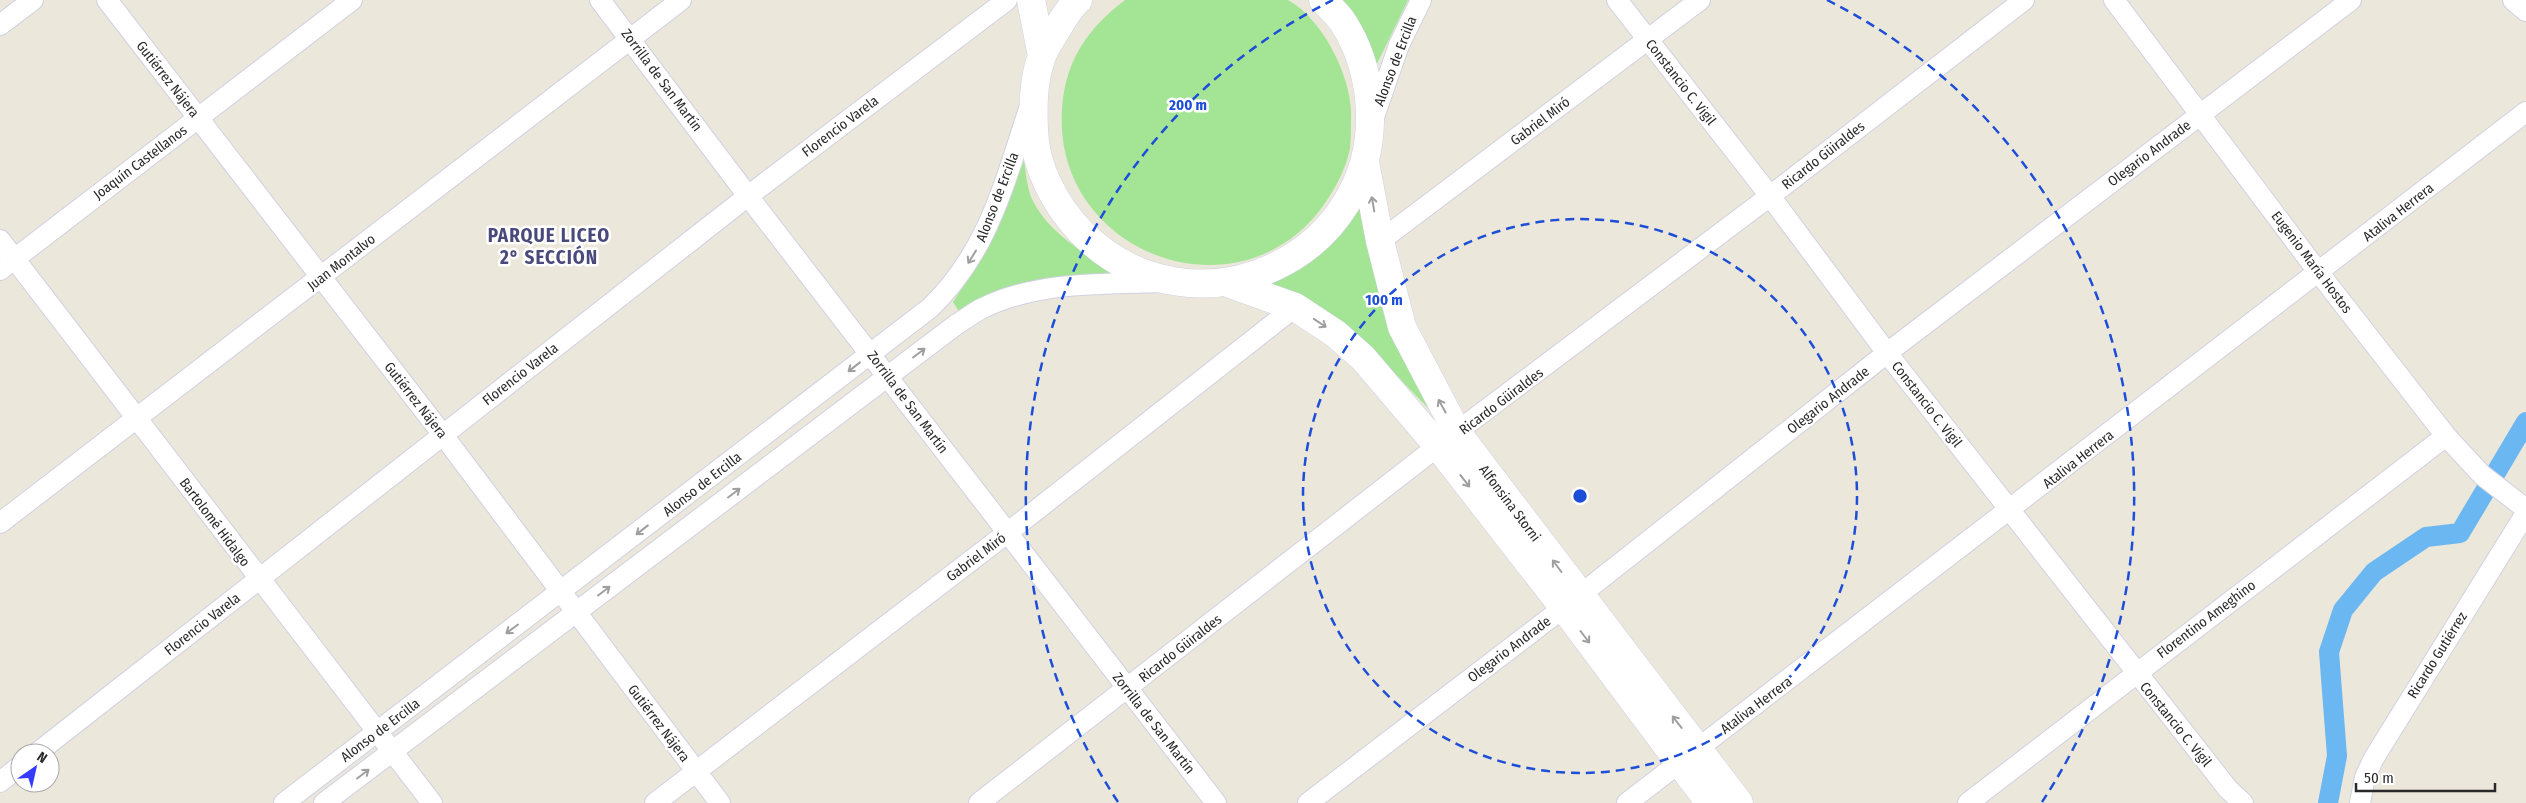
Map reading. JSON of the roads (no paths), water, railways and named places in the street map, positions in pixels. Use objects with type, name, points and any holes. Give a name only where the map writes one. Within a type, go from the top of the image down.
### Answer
[{"type":"street","points":[[0,25],[33,0]]},
{"type":"street","name":"Gutiérrez Nájera","points":[[107,0],[443,435],[720,803]]},
{"type":"street","name":"Joaquín Castellanos","points":[[7,264],[352,0]]},
{"type":"street","name":"Zorrilla de San Martín","points":[[600,0],[748,196],[872,354],[1007,533],[1216,803]]},
{"type":"street","name":"Juan Montalvo","points":[[0,523],[681,0]]},
{"type":"street","name":"Florencio Varela","points":[[50,743],[748,196],[1007,0]]},
{"type":"street","points":[[1031,0],[1042,56]]},
{"type":"street","points":[[1078,0],[1059,25],[1042,56],[1033,98],[1034,140],[1046,180],[1066,216],[1096,247],[1131,269],[1171,282],[1199,284],[1228,283],[1265,273],[1299,254],[1328,229],[1351,198],[1365,162],[1371,124],[1366,72],[1344,23],[1323,0]]},
{"type":"street","name":"Alonso de Ercilla","points":[[1371,124],[1398,45],[1421,0]]},
{"type":"street","name":"Constancio C. Vigil","points":[[1617,0],[1770,196],[1887,353],[2136,673],[2228,789],[2243,803]]},
{"type":"street","name":"Gabriel Miró","points":[[1380,242],[1700,0]]},
{"type":"street","name":"Ricardo Güiraldes","points":[[979,803],[1448,440],[1770,196],[2024,0]]},
{"type":"street","name":"Eugenio María Hostos","points":[[2114,0],[2201,113],[2319,273],[2446,436],[2482,474],[2518,503]]},
{"type":"street","name":"Olegario Andrade","points":[[1308,803],[1572,602],[1887,353],[2351,0]]},
{"type":"street","points":[[2513,0],[2526,11]]},
{"type":"street","name":"Alonso de Ercilla","points":[[284,803],[930,308],[946,292],[972,258],[996,209],[1033,98]]},
{"type":"street","name":"Ataliva Herrera","points":[[1627,803],[2011,510],[2526,112]]},
{"type":"street","name":"Alfonsina Storni","points":[[1365,162],[1380,242],[1402,327],[1448,440]]},
{"type":"street","name":"Bartolomé Hidalgo","points":[[0,240],[7,264],[137,418],[432,803]]},
{"type":"street","name":"Alonso de Ercilla","points":[[324,803],[982,308],[1015,295],[1048,288],[1171,282]]},
{"type":"street","name":"Alfonsina Storni","points":[[1228,283],[1296,307],[1336,334],[1448,440],[1688,756],[1739,803]]},
{"type":"street","name":"Gabriel Miró","points":[[655,803],[1007,533],[1296,307]]},
{"type":"street","name":"Florentino Ameghino","points":[[1968,803],[2446,436]]},
{"type":"street","name":"Ricardo Gutiérrez","points":[[2360,803],[2365,778],[2374,758],[2526,513]]},
{"type":"street","name":"Alfonsina Storni","points":[[1688,756],[1710,803]]},
{"type":"street","points":[[0,782],[10,774]]},
{"type":"waterway","points":[[2328,803],[2337,756],[2329,652],[2343,610],[2374,572],[2426,537],[2460,533],[2526,422]]},
{"type":"district","name":"PARQUE LICEO 2° SECCIÓN","points":[[549,246]]}]
